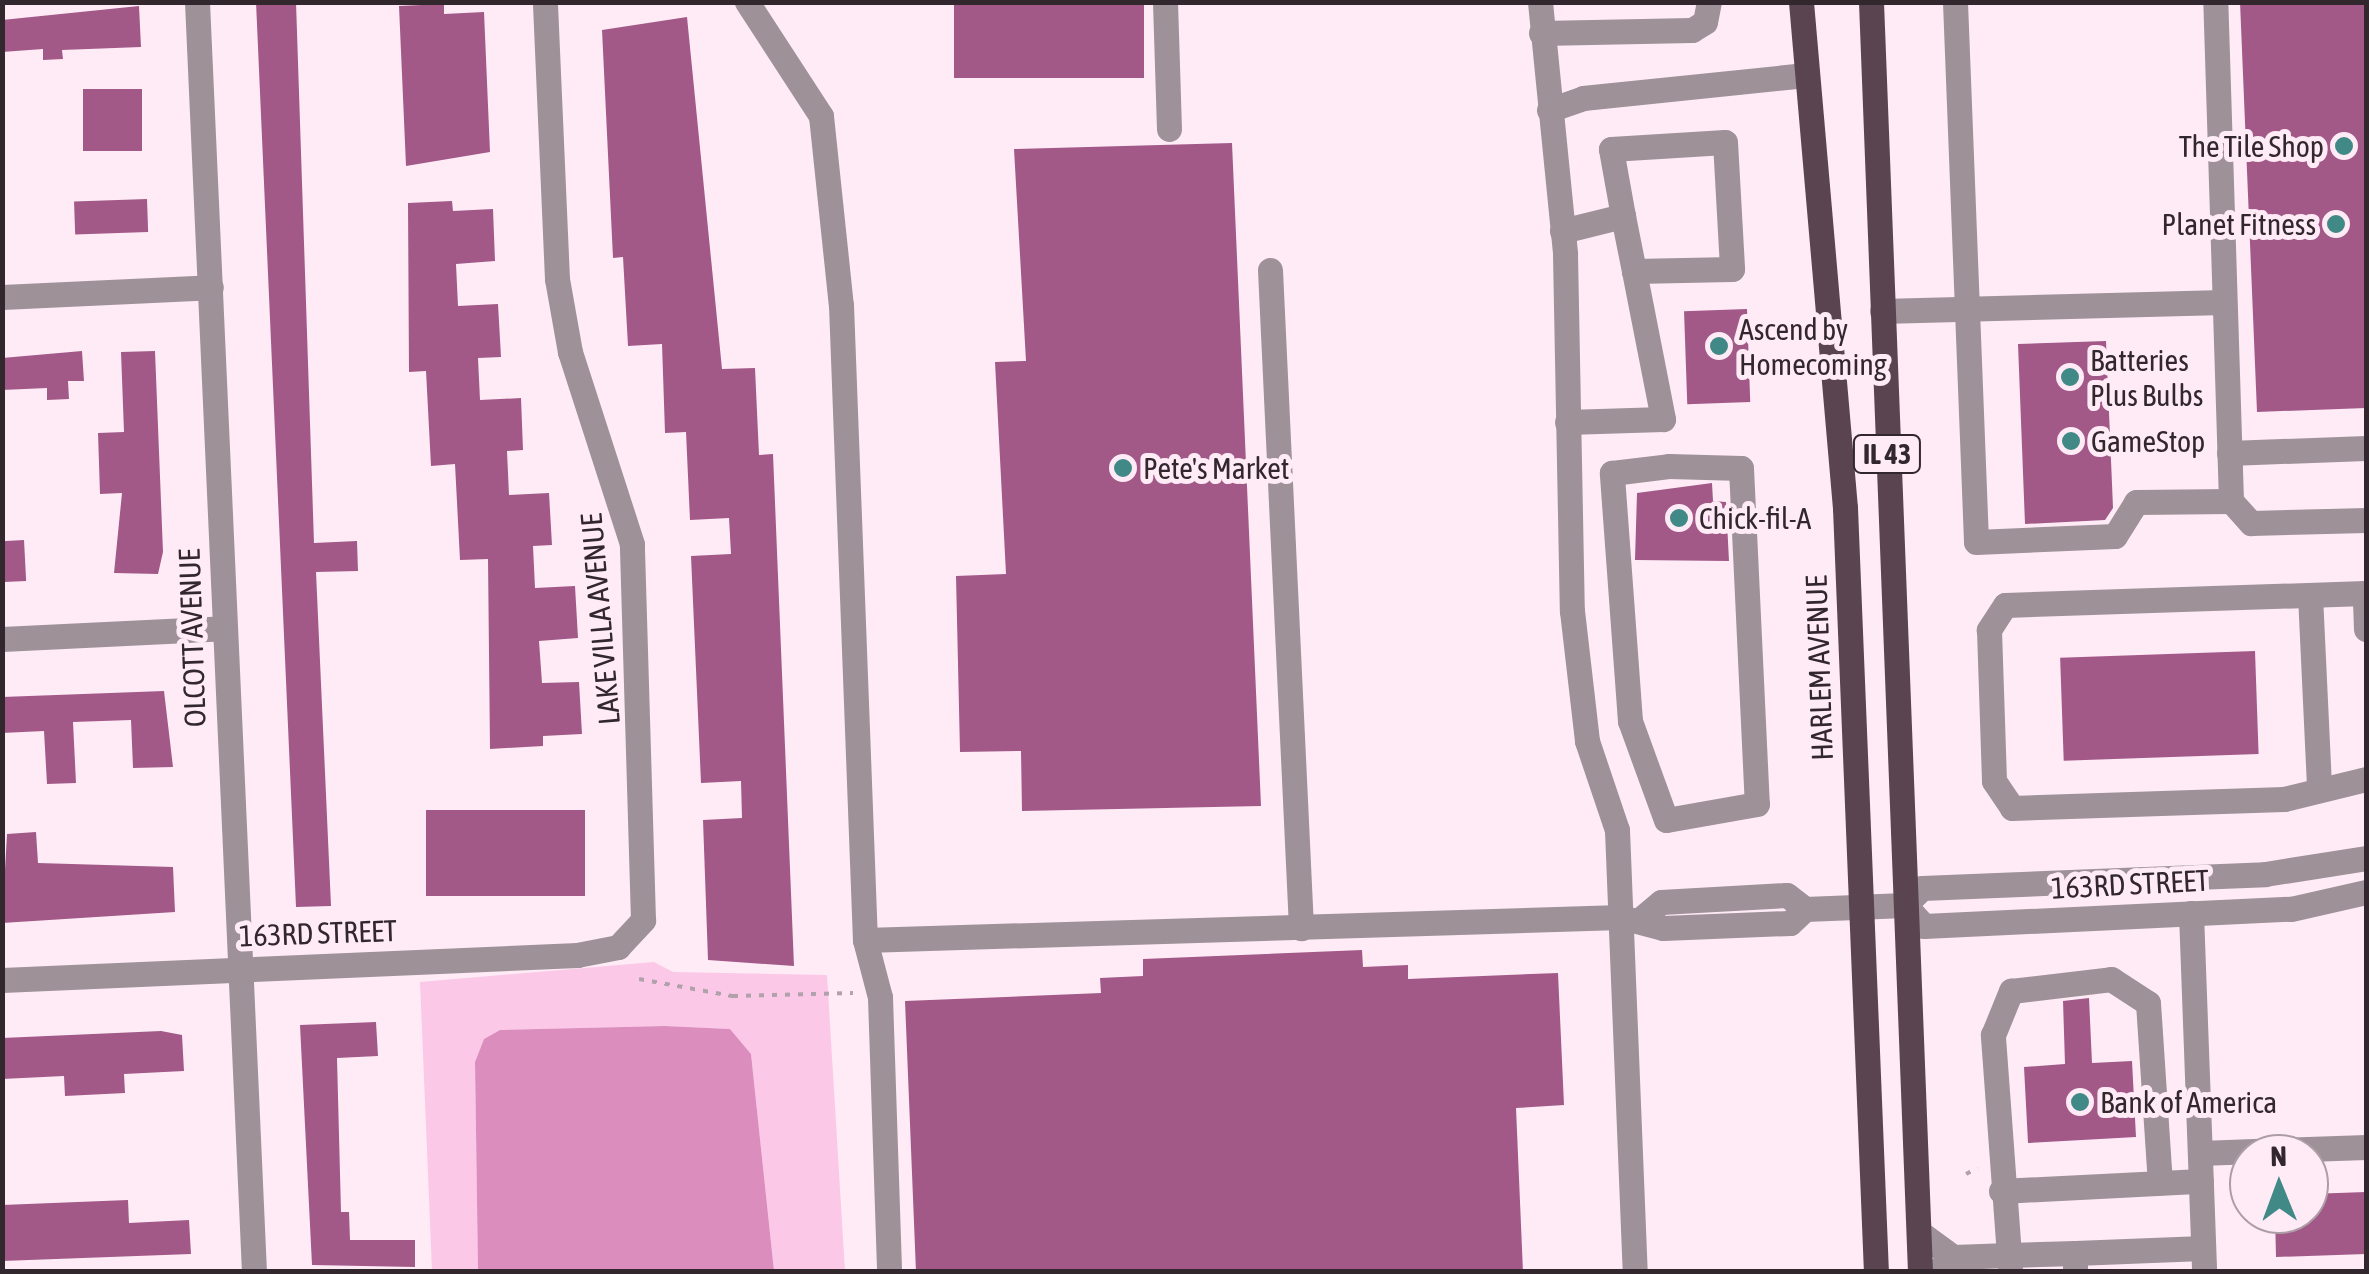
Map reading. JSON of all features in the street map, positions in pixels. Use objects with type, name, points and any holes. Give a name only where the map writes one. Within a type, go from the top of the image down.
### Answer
[{"type":"main road","name":"HARLEM AVENUE","points":[[1801,2],[1845,508],[1876,1272]]},
{"type":"main road","name":"IL 43","points":[[1871,2],[1920,1272]]},
{"type":"street","name":"OLCOTT AVENUE","points":[[197,2],[254,1272]]},
{"type":"street","name":"LAKE VILLA AVENUE","points":[[546,2],[558,279],[570,352],[632,544],[649,900],[630,935]]},
{"type":"street","points":[[747,2],[821,116],[841,305],[865,940],[878,990],[889,1272]]},
{"type":"street","points":[[1165,2],[1169,129]]},
{"type":"street","points":[[1540,2],[1562,231],[1572,610],[1587,741],[1617,830],[1632,917],[1635,1272]]},
{"type":"street","points":[[1541,32],[1692,30],[1705,22],[1708,2]]},
{"type":"street","points":[[1955,2],[1976,542],[2115,536],[2136,502],[2231,501]]},
{"type":"street","points":[[2215,2],[2231,501],[2251,523],[2366,520]]},
{"type":"street","points":[[1549,110],[1583,98],[1806,75]]},
{"type":"street","points":[[1567,422],[1664,419],[1622,216],[1610,149],[1725,142],[1732,269],[1634,271]]},
{"type":"street","points":[[1562,231],[1622,216]]},
{"type":"street","points":[[1270,270],[1301,928]]},
{"type":"street","points":[[2,297],[211,287]]},
{"type":"street","points":[[1882,311],[2224,302]]},
{"type":"street","points":[[2229,453],[2366,448]]},
{"type":"street","points":[[1741,468],[1758,804],[1690,819],[1666,820],[1630,721],[1620,608],[1612,473],[1741,468]]},
{"type":"street","points":[[2366,630],[2366,592],[2004,605],[1989,630],[1994,782],[2012,808],[2284,799],[2318,785],[2366,779]]},
{"type":"street","points":[[2310,594],[2318,785]]},
{"type":"street","points":[[2,639],[224,628]]},
{"type":"street","name":"163RD STREET","points":[[1632,917],[1661,902],[1787,895],[1805,909],[1905,905],[1922,888],[2165,878],[2366,858]]},
{"type":"street","points":[[1918,1232],[1945,1264],[2204,1260],[2200,1153],[2179,914],[2165,878]]},
{"type":"street","name":"163RD STREET","points":[[1905,905],[1924,926],[2291,908],[2366,892]]},
{"type":"street","points":[[865,940],[1632,917]]},
{"type":"street","name":"163RD STREET","points":[[2,980],[577,954],[630,935]]},
{"type":"street","points":[[2009,1264],[1993,1035],[2011,991],[2038,982],[2111,979],[2148,1004],[2160,1182]]},
{"type":"street","points":[[2200,1153],[2366,1147]]},
{"type":"street","points":[[2001,1191],[2201,1181]]},
{"type":"path","points":[[640,979],[804,999],[878,990]]},
{"type":"shaded area","points":[[654,962],[673,972],[827,975],[845,1271],[774,1271],[751,1054],[730,1029],[665,1026],[500,1030],[484,1039],[475,1062],[478,1271],[432,1271],[420,982]]},
{"type":"shaded area","points":[[665,1026],[730,1029],[751,1054],[774,1271],[478,1271],[475,1062],[484,1039],[500,1030]]},
{"type":"building","points":[[256,2],[296,2],[314,543],[357,541],[358,571],[316,572],[331,906],[296,907]]},
{"type":"building","points":[[954,2],[1144,2],[1144,78],[954,78]]},
{"type":"building","points":[[2240,2],[2366,2],[2366,408],[2257,412]]},
{"type":"building","points":[[444,4],[444,14],[484,12],[490,152],[406,166],[399,6]]},
{"type":"building","points":[[139,6],[141,47],[62,50],[63,59],[43,60],[43,49],[2,52],[2,20]]},
{"type":"building","points":[[687,17],[722,369],[755,368],[759,455],[773,454],[794,966],[708,960],[703,820],[742,818],[741,781],[701,783],[691,556],[731,554],[729,518],[690,520],[686,432],[665,433],[662,344],[628,346],[623,257],[613,258],[602,30]]},
{"type":"building","points":[[83,89],[142,89],[142,151],[83,151]]},
{"type":"building","name":"Pete's Market","points":[[1232,143],[1261,806],[1022,811],[1021,751],[960,752],[956,576],[1006,574],[995,362],[1026,361],[1014,149]]},
{"type":"building","points":[[147,199],[148,232],[75,235],[74,202]]},
{"type":"building","points":[[452,201],[453,211],[493,209],[495,261],[456,264],[458,306],[498,304],[501,357],[478,358],[480,400],[521,398],[523,450],[507,451],[509,495],[549,493],[552,545],[533,546],[535,588],[575,586],[578,638],[539,641],[542,683],[579,682],[582,734],[543,736],[543,746],[490,749],[488,559],[460,560],[455,464],[431,466],[426,371],[409,372],[408,203]]},
{"type":"building","points":[[1747,309],[1750,402],[1687,404],[1684,311]]},
{"type":"building","points":[[2106,341],[2113,508],[2105,520],[2025,524],[2018,344]]},
{"type":"building","points":[[82,351],[84,381],[68,381],[69,399],[47,400],[47,388],[2,390],[2,358]]},
{"type":"building","points":[[155,351],[163,552],[158,574],[114,573],[122,493],[100,494],[98,433],[124,432],[121,352]]},
{"type":"building","name":"Chick-fil-A","points":[[1712,483],[1713,501],[1726,502],[1729,561],[1635,560],[1637,493]]},
{"type":"building","points":[[24,540],[26,581],[4,582],[2,541]]},
{"type":"building","points":[[2255,651],[2259,754],[2064,761],[2060,658]]},
{"type":"building","points":[[164,691],[173,767],[133,768],[131,720],[73,722],[76,783],[47,784],[44,731],[2,733],[2,697]]},
{"type":"building","points":[[426,810],[585,810],[585,896],[426,896]]},
{"type":"building","points":[[36,832],[38,863],[173,867],[175,912],[2,923],[7,834]]},
{"type":"building","points":[[1362,950],[1363,967],[1408,965],[1408,979],[1558,973],[1564,1105],[1516,1108],[1523,1272],[916,1272],[905,1001],[1101,993],[1100,978],[1143,976],[1143,959]]},
{"type":"building","name":"Bank of America","points":[[2089,998],[2092,1063],[2132,1061],[2136,1137],[2028,1143],[2024,1067],[2065,1064],[2063,1001]]},
{"type":"building","points":[[376,1022],[378,1056],[337,1058],[341,1212],[349,1212],[350,1240],[415,1240],[415,1267],[312,1265],[300,1025]]},
{"type":"building","points":[[161,1031],[182,1035],[184,1071],[124,1074],[125,1093],[65,1096],[64,1076],[2,1079],[2,1038]]},
{"type":"building","points":[[2366,1192],[2366,1254],[2276,1257],[2275,1234],[2329,1234],[2329,1193]]},
{"type":"building","points":[[128,1200],[129,1223],[189,1220],[191,1254],[2,1261],[2,1205]]},
{"type":"place","name":"The Tile Shop","points":[[2344,146]]},
{"type":"place","name":"Planet Fitness","points":[[2336,224]]},
{"type":"place","name":"Ascend by Homecoming","points":[[1719,346]]},
{"type":"place","name":"Batteries Plus Bulbs","points":[[2070,377]]},
{"type":"place","name":"GameStop","points":[[2071,441]]},
{"type":"place","name":"Pete's Market","points":[[1123,468]]},
{"type":"place","name":"Chick-fil-A","points":[[1679,518]]},
{"type":"place","name":"Bank of America","points":[[2080,1102]]}]
